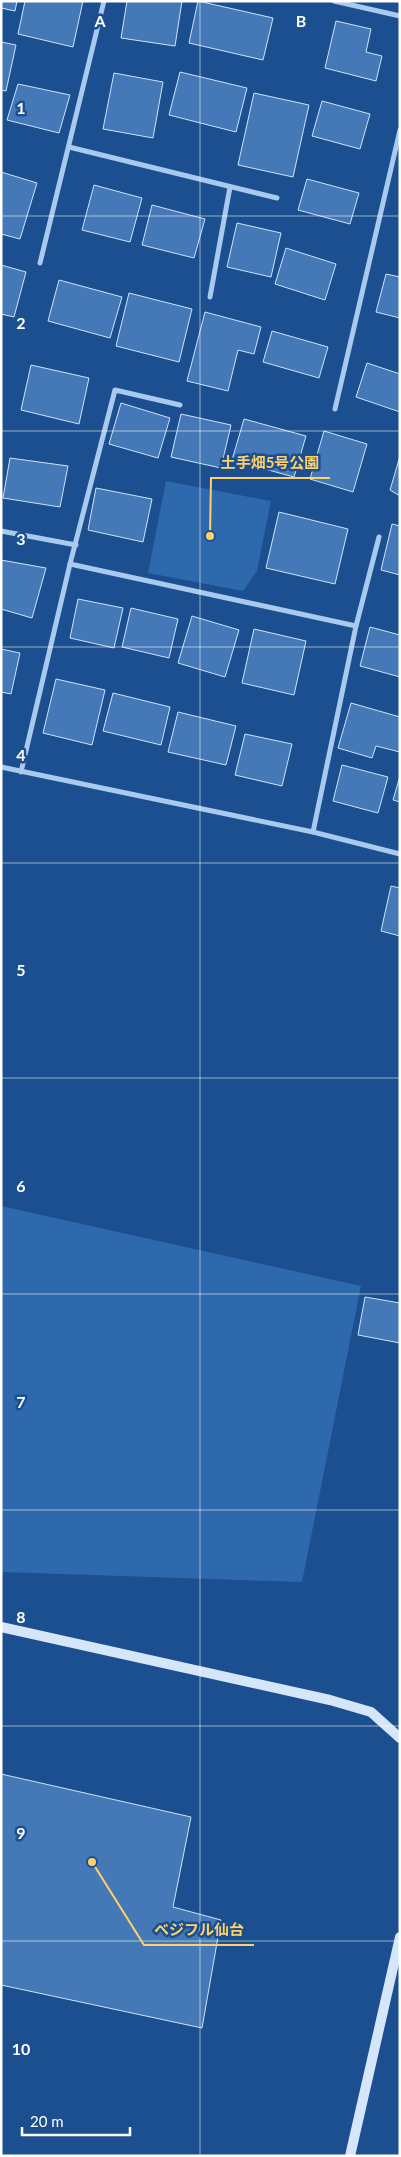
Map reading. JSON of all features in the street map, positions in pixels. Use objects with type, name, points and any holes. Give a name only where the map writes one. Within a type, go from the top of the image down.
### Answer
[{"type":"street","points":[[40,263],[104,1]]},
{"type":"street","points":[[334,1],[400,16]]},
{"type":"street","points":[[335,409],[400,130]]},
{"type":"street","points":[[69,147],[277,198]]},
{"type":"street","points":[[210,297],[230,187]]},
{"type":"street","points":[[21,772],[70,564],[114,390],[180,405]]},
{"type":"street","points":[[1,531],[76,545]]},
{"type":"street","points":[[313,832],[356,626],[379,538]]},
{"type":"street","points":[[70,564],[356,626]]},
{"type":"street","points":[[1,767],[313,832],[400,854]]},
{"type":"street","points":[[1,1627],[355,1707],[371,1712],[400,1738]]},
{"type":"street","points":[[350,2156],[400,1937]]},
{"type":"shaded area","points":[[166,481],[271,501],[257,571],[243,591],[148,573]]},
{"type":"shaded area","points":[[1,1206],[361,1286],[302,1582],[1,1572]]},
{"type":"building","points":[[1,1],[17,1],[15,11],[1,8]]},
{"type":"building","points":[[25,1],[83,1],[73,47],[18,34]]},
{"type":"building","points":[[127,1],[182,1],[175,46],[121,38]]},
{"type":"building","points":[[198,1],[273,18],[263,60],[189,43]]},
{"type":"building","points":[[336,21],[371,29],[366,52],[382,56],[376,81],[325,68]]},
{"type":"building","points":[[1,42],[16,45],[6,91],[1,90]]},
{"type":"building","points":[[180,72],[247,88],[236,132],[169,115]]},
{"type":"building","points":[[114,73],[163,82],[153,138],[103,129]]},
{"type":"building","points":[[18,84],[70,95],[59,133],[7,120]]},
{"type":"building","points":[[254,93],[309,105],[293,177],[238,165]]},
{"type":"building","points":[[322,101],[370,114],[360,149],[312,136]]},
{"type":"building","points":[[1,172],[37,183],[20,239],[1,234]]},
{"type":"building","points":[[307,179],[359,193],[350,224],[298,210]]},
{"type":"building","points":[[94,185],[142,198],[130,242],[82,230]]},
{"type":"building","points":[[152,205],[205,219],[194,258],[142,245]]},
{"type":"building","points":[[237,223],[281,233],[271,277],[227,267]]},
{"type":"building","points":[[286,248],[336,264],[325,300],[275,284]]},
{"type":"building","points":[[1,265],[26,272],[14,317],[1,314]]},
{"type":"building","points":[[386,274],[400,277],[400,318],[376,312]]},
{"type":"building","points":[[59,280],[122,297],[110,338],[48,321]]},
{"type":"building","points":[[129,293],[192,309],[179,362],[116,346]]},
{"type":"building","points":[[205,312],[261,327],[254,354],[238,350],[228,391],[187,381]]},
{"type":"building","points":[[272,331],[328,347],[319,378],[263,362]]},
{"type":"building","points":[[367,363],[400,374],[400,412],[356,397]]},
{"type":"building","points":[[31,365],[89,378],[79,424],[21,410]]},
{"type":"building","points":[[121,403],[170,418],[158,458],[109,444]]},
{"type":"building","points":[[181,414],[231,425],[221,468],[171,457]]},
{"type":"building","points":[[244,419],[306,436],[294,477],[232,460]]},
{"type":"building","points":[[324,431],[367,444],[353,492],[310,479]]},
{"type":"building","points":[[400,456],[400,496],[390,490]]},
{"type":"building","points":[[10,458],[68,466],[60,507],[3,498]]},
{"type":"building","points":[[96,488],[152,499],[143,542],[88,530]]},
{"type":"building","points":[[279,512],[348,529],[335,584],[266,568]]},
{"type":"building","points":[[392,524],[400,526],[400,575],[381,570]]},
{"type":"building","points":[[1,560],[46,568],[32,618],[1,609]]},
{"type":"building","points":[[78,599],[123,608],[114,648],[70,638]]},
{"type":"building","points":[[131,608],[178,619],[169,658],[122,647]]},
{"type":"building","points":[[192,616],[239,630],[225,677],[178,663]]},
{"type":"building","points":[[370,627],[400,635],[400,677],[360,666]]},
{"type":"building","points":[[254,629],[306,641],[294,695],[242,683]]},
{"type":"building","points":[[1,649],[20,653],[11,694],[1,692]]},
{"type":"building","points":[[56,679],[105,690],[92,745],[43,733]]},
{"type":"building","points":[[113,693],[170,707],[161,745],[103,731]]},
{"type":"building","points":[[351,703],[400,717],[400,752],[376,746],[372,758],[338,748]]},
{"type":"building","points":[[178,712],[236,726],[226,765],[168,752]]},
{"type":"building","points":[[245,734],[292,744],[282,786],[235,775]]},
{"type":"building","points":[[342,765],[388,777],[378,813],[333,801]]},
{"type":"building","points":[[400,776],[400,802],[393,800]]},
{"type":"building","points":[[391,886],[400,888],[400,936],[381,931]]},
{"type":"building","points":[[365,1297],[400,1303],[400,1343],[358,1335]]},
{"type":"building","points":[[1,1774],[191,1817],[173,1907],[221,1920],[202,2028],[1,1985]]},
{"type":"place","name":"土手畑5号公園","points":[[210,536]]},
{"type":"place","name":"ベジフル仙台","points":[[92,1862]]}]
